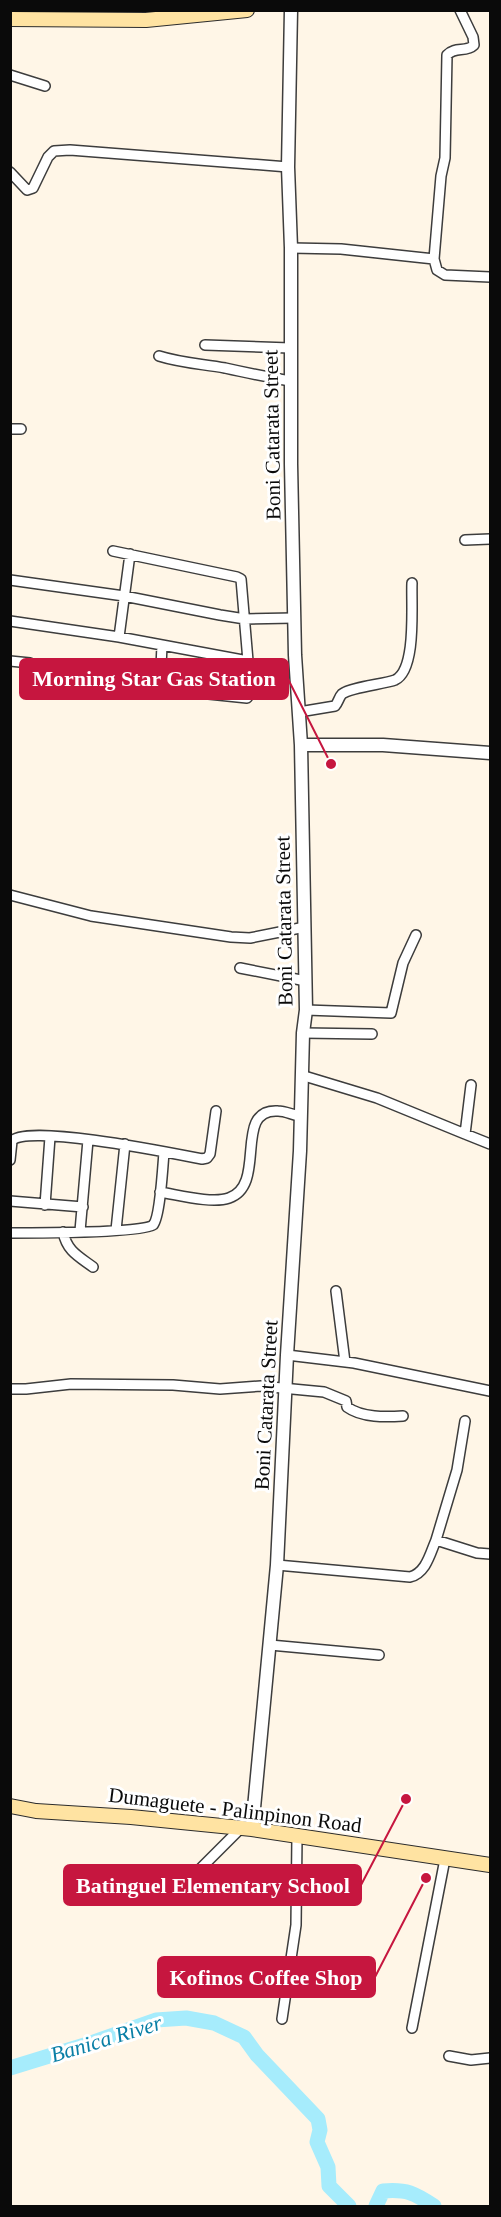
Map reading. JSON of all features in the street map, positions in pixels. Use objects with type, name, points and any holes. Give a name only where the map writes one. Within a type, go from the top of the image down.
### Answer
[{"type":"main road","points":[[10,19],[146,21],[247,10]]},
{"type":"main road","name":"Dumaguete - Palinpinon Road","points":[[10,1806],[36,1811],[246,1828],[490,1865]]},
{"type":"street","name":"Boni Catarata Street","points":[[246,1828],[270,1645],[277,1565],[306,1010],[302,745],[294,618],[290,381],[291,248],[288,167],[291,10]]},
{"type":"street","points":[[460,10],[473,37],[474,45],[466,50],[454,50],[447,55],[445,158],[441,176],[434,259],[437,270],[445,275],[490,278]]},
{"type":"street","points":[[10,75],[45,86]]},
{"type":"street","points":[[10,172],[29,190],[33,188],[48,157],[54,151],[62,150],[288,167]]},
{"type":"street","points":[[291,248],[341,249],[434,259]]},
{"type":"street","points":[[206,345],[290,348]]},
{"type":"street","points":[[159,356],[179,362],[290,381]]},
{"type":"street","points":[[10,429],[21,429]]},
{"type":"street","points":[[465,540],[490,539]]},
{"type":"street","points":[[113,552],[241,579],[250,694],[244,699],[160,689],[162,645]]},
{"type":"street","points":[[119,637],[130,554]]},
{"type":"street","points":[[10,580],[124,596],[245,619],[294,618]]},
{"type":"street","points":[[299,712],[335,706],[342,694],[375,683],[394,680],[400,676],[410,653],[412,583]]},
{"type":"street","points":[[10,621],[119,637],[248,661]]},
{"type":"street","points":[[10,660],[30,663]]},
{"type":"street","points":[[302,745],[383,745],[490,753]]},
{"type":"street","points":[[10,895],[91,916],[231,938],[250,938],[304,927]]},
{"type":"street","points":[[306,1010],[391,1012],[403,963],[416,935]]},
{"type":"street","points":[[240,968],[306,981]]},
{"type":"street","points":[[303,1033],[372,1034]]},
{"type":"street","points":[[301,1075],[377,1098],[490,1144]]},
{"type":"street","points":[[465,1134],[471,1085]]},
{"type":"street","points":[[10,1160],[14,1138],[50,1137],[125,1143],[207,1158],[210,1154],[216,1111]]},
{"type":"street","points":[[160,1192],[216,1200],[231,1198],[244,1188],[249,1173],[252,1134],[256,1120],[265,1112],[278,1111],[300,1116]]},
{"type":"street","points":[[45,1205],[50,1137]]},
{"type":"street","points":[[80,1231],[88,1140]]},
{"type":"street","points":[[116,1230],[125,1143]]},
{"type":"street","points":[[10,1233],[148,1229],[156,1222],[165,1152]]},
{"type":"street","points":[[10,1201],[83,1207]]},
{"type":"street","points":[[63,1232],[70,1251],[93,1267]]},
{"type":"street","points":[[336,1291],[345,1362]]},
{"type":"street","points":[[287,1355],[345,1362],[490,1391]]},
{"type":"street","points":[[10,1389],[82,1384],[172,1385],[220,1389],[261,1386],[324,1392],[346,1401],[347,1407],[354,1412],[375,1416],[403,1416]]},
{"type":"street","points":[[277,1565],[410,1577],[418,1575],[436,1540],[457,1470],[465,1421]]},
{"type":"street","points":[[436,1540],[477,1553],[490,1554]]},
{"type":"street","points":[[270,1645],[379,1655]]},
{"type":"street","points":[[209,1896],[187,1890],[187,1882],[246,1828]]},
{"type":"street","points":[[282,2019],[296,1925],[297,1836]]},
{"type":"street","points":[[411,2028],[445,1859]]},
{"type":"street","points":[[449,2056],[471,2060],[490,2058]]},
{"type":"waterway","name":"Banica River","points":[[10,2068],[156,2020],[186,2018],[214,2023],[244,2037],[257,2055],[318,2119],[320,2130],[317,2142],[328,2167],[329,2186],[349,2206]]},
{"type":"waterway","name":"Banica River","points":[[376,2206],[383,2191],[410,2193],[434,2206]]},
{"type":"place","name":"Morning Star Gas Station","points":[[331,764]]},
{"type":"place","name":"Batinguel Elementary School","points":[[406,1799]]},
{"type":"place","name":"Kofinos Coffee Shop","points":[[426,1878]]}]
